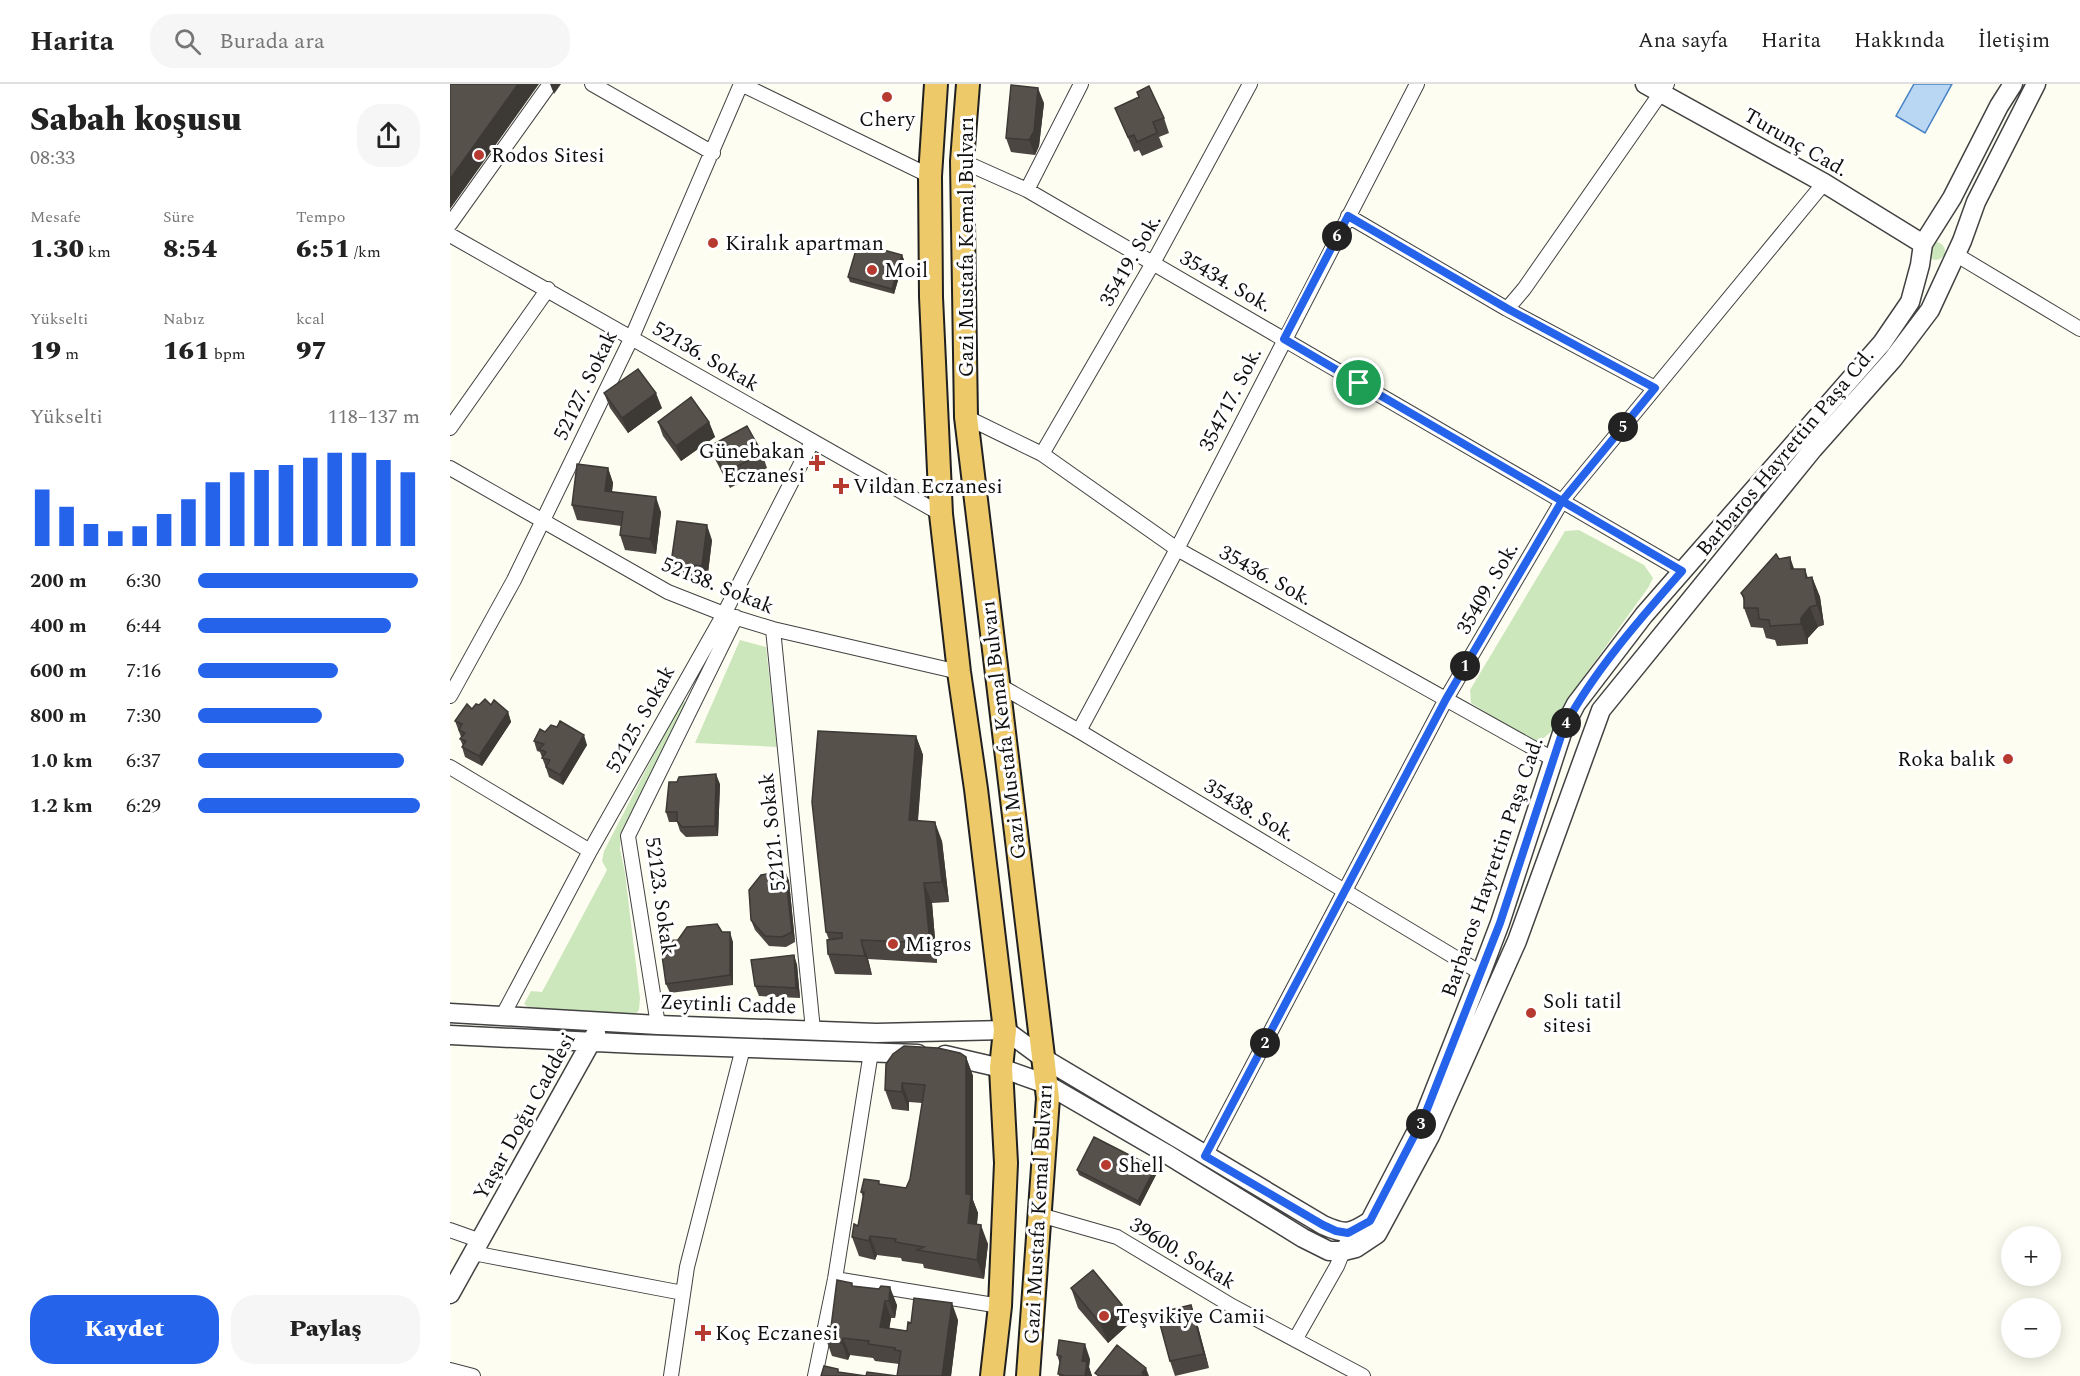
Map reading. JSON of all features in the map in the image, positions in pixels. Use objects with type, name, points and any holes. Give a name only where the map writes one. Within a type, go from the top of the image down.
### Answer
[{"type":"highway","name":"Gazi Mustafa Kemal Bulvarı","points":[[936,84],[930,176],[931,297],[940,514],[1005,1030],[1001,1068],[1006,1163],[1000,1306],[992,1376]]},
{"type":"highway","name":"Gazi Mustafa Kemal Bulvarı","points":[[968,84],[962,161],[966,417],[1048,1098],[1028,1376]]},
{"type":"street","points":[[450,224],[550,84]]},
{"type":"street","points":[[592,84],[713,153]]},
{"type":"street","points":[[741,84],[930,176]]},
{"type":"street","name":"52127. Sokak","points":[[450,696],[514,580],[632,338],[741,84]]},
{"type":"street","points":[[1027,190],[1081,84]]},
{"type":"street","name":"35419. Sok.","points":[[1042,454],[1153,263],[1250,84]]},
{"type":"street","name":"354717. Sok.","points":[[1079,731],[1177,549],[1417,84]]},
{"type":"street","name":"Turunç Cad.","points":[[1645,84],[1664,88],[1923,244]]},
{"type":"street","points":[[1944,278],[1934,279],[1926,275],[1920,265],[1923,244],[1952,198],[1999,106],[2013,84]]},
{"type":"street","name":"Barbaros Hayrettin Paşa Cd.","points":[[1344,1251],[1356,1248],[1377,1234],[1430,1136],[1517,941],[1601,710],[1812,449],[1893,359],[1930,310],[1976,202],[2036,84]]},
{"type":"street","points":[[1508,309],[1664,88]]},
{"type":"street","name":"35434. Sok.","points":[[962,161],[1027,190],[1682,571]]},
{"type":"street","name":"35409. Sok.","points":[[1205,1156],[1446,699],[1562,501],[1824,183]]},
{"type":"street","points":[[1348,216],[1508,309],[1655,388]]},
{"type":"street","points":[[1934,227],[1945,226],[1957,231],[1958,248],[2080,329]]},
{"type":"street","name":"52136. Sokak","points":[[450,235],[940,514]]},
{"type":"street","name":"Barbaros Hayrettin Paşa Cad.","points":[[1348,1233],[1370,1221],[1424,1117],[1500,923],[1564,727],[1576,704],[1644,615],[1882,343],[1910,302],[1920,265]]},
{"type":"street","points":[[450,428],[548,289]]},
{"type":"street","name":"35436. Sok.","points":[[966,417],[1042,454],[1177,549],[1553,759]]},
{"type":"street","name":"52125. Sokak","points":[[503,1015],[590,851],[730,615],[812,442]]},
{"type":"street","name":"52138. Sokak","points":[[450,468],[668,592],[773,629],[959,672]]},
{"type":"street","name":"52123. Sokak","points":[[658,1025],[628,836],[730,615]]},
{"type":"street","name":"52121. Sokak","points":[[773,629],[813,1030]]},
{"type":"street","name":"35438. Sok.","points":[[997,684],[1481,973]]},
{"type":"street","points":[[450,767],[590,851]]},
{"type":"street","name":"Zeytinli Cadde","points":[[450,1013],[658,1025],[876,1033],[1005,1030]]},
{"type":"street","name":"Yaşar Doğu Caddesi","points":[[450,1293],[602,1022]]},
{"type":"street","points":[[1005,1030],[1043,1058],[1205,1156],[1323,1225],[1348,1233],[1344,1251],[1295,1340]]},
{"type":"street","name":"Zeytinli Cadde","points":[[450,1035],[944,1055],[1001,1068]]},
{"type":"street","points":[[671,1376],[687,1267],[743,1048]]},
{"type":"street","points":[[815,1376],[835,1279],[872,1052]]},
{"type":"street","points":[[1001,1068],[1046,1084],[1165,1153],[1303,1238],[1329,1251],[1344,1251]]},
{"type":"street","name":"39600. Sokak","points":[[1040,1215],[1118,1237],[1232,1306],[1363,1376]]},
{"type":"street","points":[[450,1230],[477,1247],[683,1293]]},
{"type":"street","points":[[835,1279],[1000,1306]]},
{"type":"street","points":[[450,1370],[472,1376]]},
{"type":"green space","points":[[1936,242],[1942,245],[1945,251],[1942,257],[1936,260],[1930,257],[1927,251],[1930,245]]},
{"type":"green space","points":[[1579,530],[1644,565],[1653,578],[1580,682],[1553,730],[1537,744],[1471,703],[1470,690],[1565,531]]},
{"type":"green space","points":[[740,640],[766,647],[777,747],[695,743]]},
{"type":"green space","points":[[682,700],[687,704],[621,836],[620,849],[640,998],[639,1010],[633,1017],[533,1011],[524,1004],[531,991],[542,992],[607,870],[602,861],[604,851]]},
{"type":"water","points":[[1914,84],[1952,84],[1925,133],[1896,116]]},
{"type":"building","points":[[450,84],[518,84],[450,179]]},
{"type":"building","points":[[1011,85],[1038,88],[1034,131],[1029,140],[1006,138]]},
{"type":"building","points":[[1149,86],[1164,118],[1153,122],[1157,133],[1137,142],[1134,135],[1128,137],[1115,108],[1139,97],[1137,92]]},
{"type":"building","points":[[858,243],[902,255],[892,289],[848,277]]},
{"type":"building","points":[[638,369],[656,393],[622,418],[604,393]]},
{"type":"building","points":[[691,397],[709,422],[676,446],[658,422]]},
{"type":"building","points":[[747,426],[762,453],[725,473],[710,446]]},
{"type":"building","points":[[577,464],[608,468],[605,491],[656,497],[650,539],[620,535],[623,512],[572,505]]},
{"type":"building","points":[[677,521],[707,525],[702,566],[671,563]]},
{"type":"building","points":[[1776,554],[1779,559],[1790,557],[1791,569],[1805,569],[1806,578],[1812,577],[1817,605],[1810,607],[1801,618],[1801,624],[1770,626],[1769,620],[1759,619],[1758,608],[1744,608],[1744,597],[1741,593]]},
{"type":"building","points":[[485,699],[491,705],[494,700],[508,712],[479,756],[462,747],[466,741],[460,739],[465,733],[459,730],[462,724],[455,721],[467,704],[472,709]]},
{"type":"building","points":[[560,721],[584,735],[560,775],[546,767],[550,760],[542,758],[546,752],[539,749],[544,744],[534,741],[540,729],[545,732],[551,725],[557,727]]},
{"type":"building","points":[[818,731],[916,736],[909,820],[935,822],[942,882],[924,883],[930,943],[861,940],[865,956],[828,954],[827,940],[842,938],[842,933],[826,932],[812,802]]},
{"type":"building","points":[[716,774],[715,826],[682,827],[677,821],[677,812],[666,812],[669,782],[677,782],[679,777]]},
{"type":"building","points":[[785,871],[792,932],[782,937],[765,936],[751,920],[749,890],[761,875]]},
{"type":"building","points":[[717,924],[722,932],[730,932],[730,975],[666,984],[660,941],[678,940],[687,927]]},
{"type":"building","points":[[794,955],[796,988],[755,986],[751,960]]},
{"type":"building","points":[[904,1046],[938,1048],[960,1053],[966,1057],[966,1194],[971,1195],[968,1223],[981,1225],[977,1260],[917,1250],[924,1247],[895,1242],[896,1239],[870,1236],[869,1241],[852,1237],[854,1224],[858,1226],[864,1179],[906,1188],[910,1179],[925,1085],[902,1083],[902,1092],[885,1090],[886,1064],[893,1054]]},
{"type":"building","points":[[1094,1137],[1155,1168],[1138,1201],[1077,1170]]},
{"type":"building","points":[[1093,1270],[1122,1305],[1100,1323],[1071,1288]]},
{"type":"building","points":[[837,1280],[852,1283],[852,1286],[879,1289],[881,1286],[890,1287],[889,1301],[885,1301],[880,1327],[907,1331],[908,1322],[911,1323],[914,1298],[952,1303],[942,1376],[897,1376],[901,1351],[868,1344],[869,1341],[843,1338],[842,1343],[826,1339],[828,1326],[831,1327]]},
{"type":"building","points":[[1191,1305],[1204,1354],[1170,1361],[1157,1313]]},
{"type":"building","points":[[1059,1340],[1085,1344],[1082,1361],[1087,1362],[1085,1376],[1058,1374],[1061,1356],[1057,1355]]},
{"type":"building","points":[[1117,1345],[1146,1368],[1142,1373],[1145,1376],[1099,1376],[1095,1373]]},
{"type":"building","points":[[824,1366],[838,1369],[838,1372],[866,1376],[821,1376]]},
{"type":"building","points":[[867,1372],[897,1376],[866,1376]]},
{"type":"place","name":"Chery","points":[[887,97]]},
{"type":"place","name":"Rodos Sitesi","points":[[479,155]]},
{"type":"place","name":"Kiralık apartman","points":[[713,243]]},
{"type":"place","name":"Moil","points":[[872,270]]},
{"type":"place","name":"Günebakan Eczanesi","points":[[817,463]]},
{"type":"place","name":"Vildan Eczanesi","points":[[841,486]]},
{"type":"place","name":"Roka balık","points":[[2008,759]]},
{"type":"place","name":"Migros","points":[[893,944]]},
{"type":"place","name":"Soli tatil sitesi","points":[[1531,1013]]},
{"type":"place","name":"Shell","points":[[1106,1165]]},
{"type":"place","name":"Teşvikiye Camii","points":[[1104,1316]]},
{"type":"place","name":"Koç Eczanesi","points":[[703,1333]]},
{"type":"route","points":[[1359,383],[1284,339],[1348,216],[1508,309],[1655,388],[1562,501],[1682,571],[1644,615],[1576,704],[1564,727],[1500,923],[1424,1117],[1370,1221],[1348,1233],[1323,1225],[1205,1156],[1446,699],[1562,501],[1359,383]]}]
